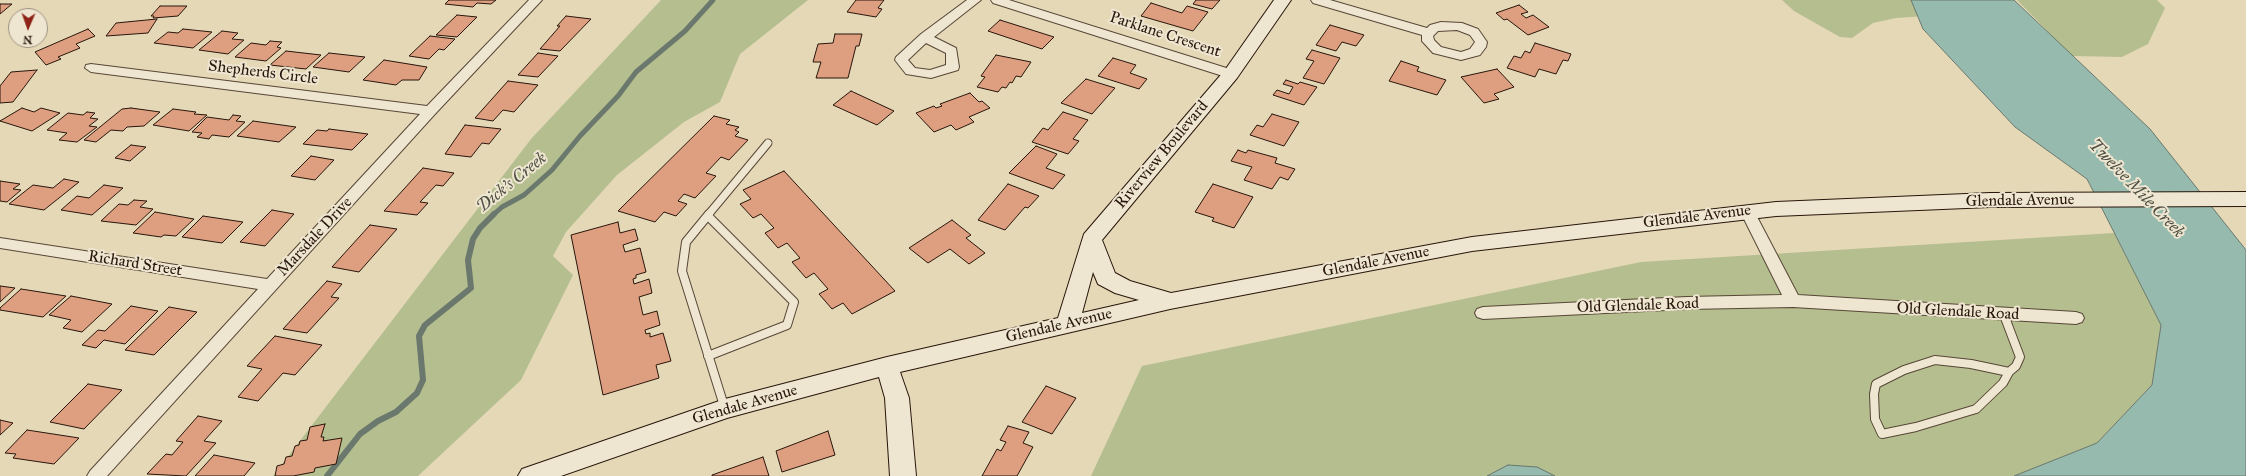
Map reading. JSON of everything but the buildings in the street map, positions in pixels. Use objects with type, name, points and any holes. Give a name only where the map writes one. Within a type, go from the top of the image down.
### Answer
[{"type":"main road","name":"Riverview Boulevard","points":[[1068,323],[1091,240],[1231,74],[1283,0]]},
{"type":"main road","name":"Glendale Avenue","points":[[531,476],[725,409],[887,366],[1068,323],[1170,301],[1472,244],[1746,211],[1993,200],[2246,198]]},
{"type":"main road","points":[[1091,240],[1106,278],[1123,288],[1170,301]]},
{"type":"main road","points":[[887,366],[898,398],[903,476]]},
{"type":"street","name":"Marsdale Drive","points":[[96,476],[430,111],[536,0]]},
{"type":"street","points":[[925,38],[974,0]]},
{"type":"street","name":"Parklane Crescent","points":[[997,0],[1231,74]]},
{"type":"street","points":[[1317,0],[1429,33]]},
{"type":"street","name":"Shepherds Circle","points":[[91,68],[430,111]]},
{"type":"street","points":[[1746,211],[1793,302]]},
{"type":"street","name":"Richard Street","points":[[0,244],[270,285]]},
{"type":"street","name":"Old Glendale Road","points":[[1483,313],[1687,303],[1793,302],[2076,318]]},
{"type":"lane","points":[[725,409],[682,271],[686,242],[768,143]]},
{"type":"lane","points":[[708,216],[794,302],[788,325],[708,356]]},
{"type":"lane","points":[[2004,315],[2020,357],[2016,366],[2009,372],[2003,383],[1976,409],[1916,427],[1882,434],[1875,419],[1874,394],[1876,384],[1904,370],[1935,360],[1971,364],[2009,372]]},
{"type":"green space","points":[[661,0],[808,0],[740,54],[720,102],[684,122],[617,175],[566,232],[553,256],[573,275],[521,380],[418,476],[273,476],[531,139]]},
{"type":"green space","points":[[1782,0],[1916,0],[1926,16],[1896,18],[1873,23],[1852,38],[1840,37],[1794,11]]},
{"type":"green space","points":[[2017,0],[2157,0],[2165,8],[2148,44],[2122,57],[2072,56]]},
{"type":"green space","points":[[2114,233],[2161,325],[2152,385],[2097,443],[2014,476],[1091,476],[1142,366],[1641,262]]},
{"type":"water","name":"Twelve Mile Creek","points":[[1911,0],[2014,0],[2150,129],[2246,250],[2246,476],[2014,476],[2097,443],[2152,385],[2161,325],[2087,179],[2015,127],[1923,29]]},
{"type":"water","points":[[1508,465],[1537,467],[1555,476],[1487,476]]},
{"type":"waterway","name":"Dick's Creek","points":[[493,215],[502,207],[524,195],[552,170],[580,136],[618,96],[636,72],[685,31],[713,0]]},
{"type":"waterway","name":"Dick's Creek","points":[[327,476],[360,434],[378,421],[396,412],[417,393],[423,380],[419,336],[425,325],[471,288],[468,260],[473,239],[480,228],[493,215]]}]
